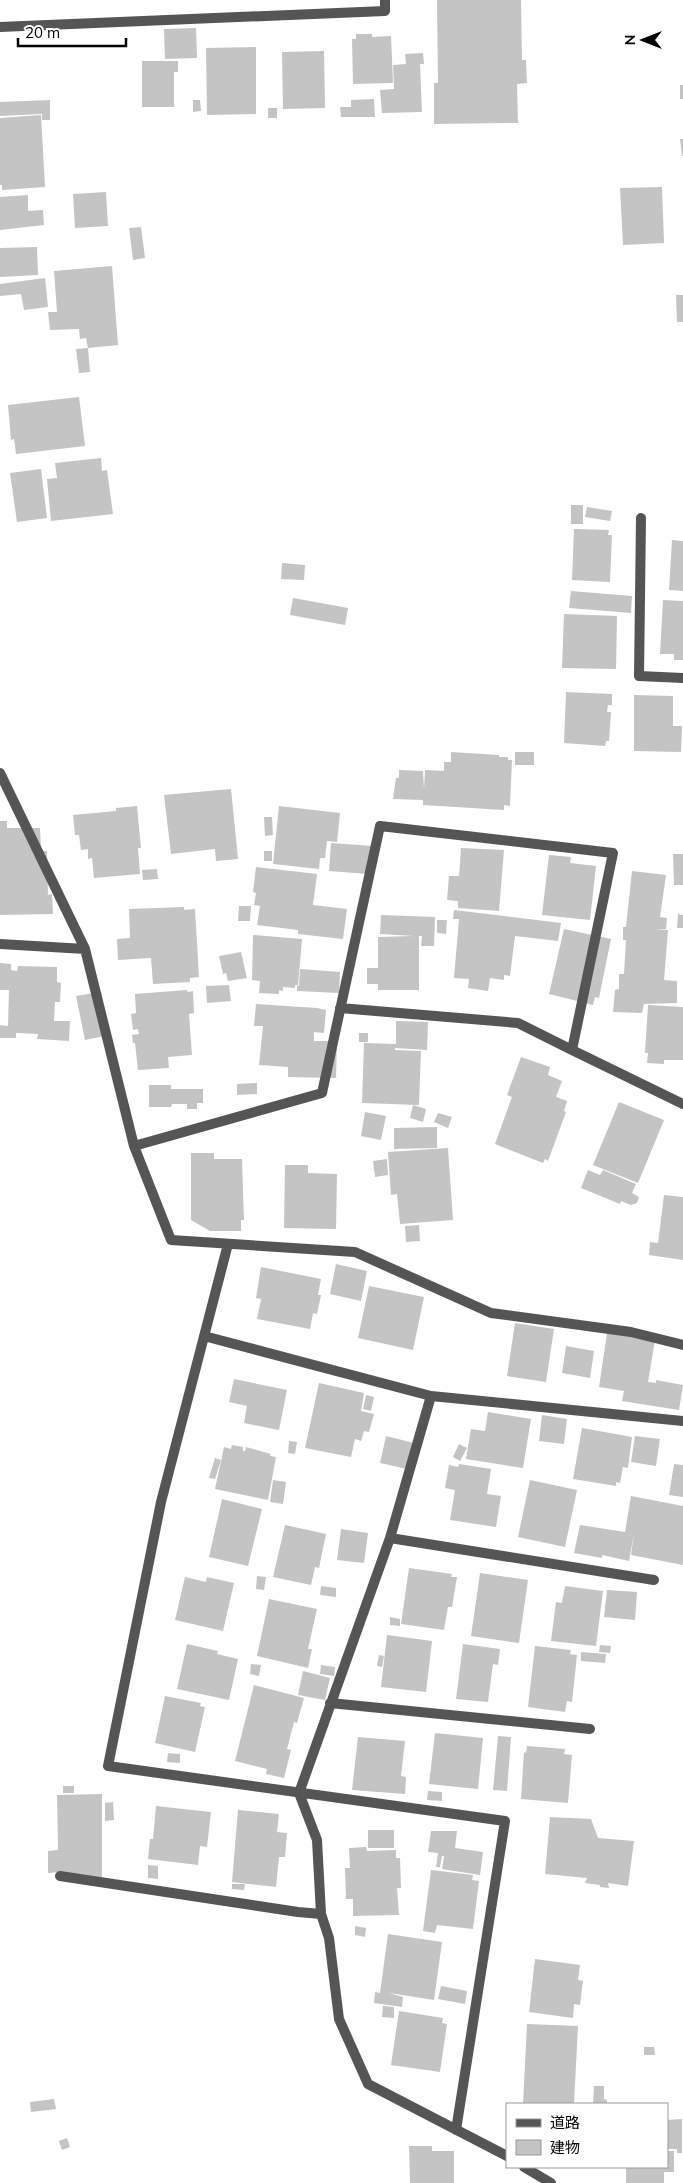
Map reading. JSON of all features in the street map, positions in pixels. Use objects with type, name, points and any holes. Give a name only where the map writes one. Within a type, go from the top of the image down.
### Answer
[{"type":"street","points":[[0,28],[385,11],[385,0]]},
{"type":"street","points":[[641,518],[640,676],[683,678]]},
{"type":"street","points":[[0,772],[85,949],[134,1146],[171,1240],[355,1252],[491,1313],[631,1332],[683,1345]]},
{"type":"street","points":[[134,1146],[322,1093],[380,826],[613,853],[572,1050]]},
{"type":"street","points":[[0,944],[85,949]]},
{"type":"street","points":[[340,1008],[518,1023],[683,1104]]},
{"type":"street","points":[[228,1244],[161,1502],[108,1766],[505,1822],[456,2130]]},
{"type":"street","points":[[204,1336],[431,1396],[683,1421]]},
{"type":"street","points":[[431,1396],[390,1538],[299,1793],[317,1840],[321,1914],[329,1938],[339,2019],[368,2084],[506,2155]]},
{"type":"street","points":[[390,1538],[654,1580]]},
{"type":"street","points":[[330,1703],[590,1729]]},
{"type":"street","points":[[60,1876],[321,1914]]},
{"type":"street","points":[[526,2168],[551,2183]]},
{"type":"building","points":[[437,0],[521,0],[522,60],[526,60],[527,83],[517,84],[518,123],[434,124],[434,83],[438,83]]},
{"type":"building","points":[[196,28],[197,58],[165,59],[164,29]]},
{"type":"building","points":[[356,34],[372,34],[372,37],[391,36],[393,83],[353,84],[352,39],[356,39]]},
{"type":"building","points":[[256,47],[256,114],[207,115],[206,48]]},
{"type":"building","points":[[324,51],[325,108],[283,109],[282,52]]},
{"type":"building","points":[[423,53],[424,64],[420,64],[422,112],[382,113],[380,90],[394,89],[393,65],[406,64],[405,54]]},
{"type":"building","points":[[142,61],[178,61],[178,72],[174,72],[174,107],[142,107]]},
{"type":"building","points":[[680,85],[683,85],[683,99],[680,99]]},
{"type":"building","points":[[374,99],[375,117],[341,117],[340,107],[351,107],[351,100]]},
{"type":"building","points":[[50,100],[50,120],[42,120],[42,114],[0,116],[0,102]]},
{"type":"building","points":[[193,100],[200,100],[201,111],[193,112]]},
{"type":"building","points":[[268,108],[277,108],[277,118],[268,118]]},
{"type":"building","points":[[41,115],[45,187],[2,190],[2,185],[0,185],[0,118]]},
{"type":"building","points":[[680,139],[683,139],[683,156],[682,156]]},
{"type":"building","points":[[662,187],[664,243],[623,245],[620,188]]},
{"type":"building","points":[[106,192],[108,226],[75,228],[73,194]]},
{"type":"building","points":[[28,195],[28,211],[43,210],[44,225],[0,230],[0,197]]},
{"type":"building","points":[[141,227],[145,258],[133,260],[129,228]]},
{"type":"building","points":[[37,247],[38,275],[0,277],[0,248]]},
{"type":"building","points":[[112,266],[118,345],[88,348],[86,338],[80,339],[79,329],[50,330],[48,312],[57,312],[54,271]]},
{"type":"building","points":[[45,278],[48,307],[24,310],[21,294],[0,296],[0,284]]},
{"type":"building","points":[[676,295],[683,295],[683,322],[677,322]]},
{"type":"building","points":[[88,348],[90,372],[79,373],[76,349]]},
{"type":"building","points":[[79,397],[85,446],[16,454],[14,439],[11,440],[8,405]]},
{"type":"building","points":[[101,458],[102,471],[107,470],[113,514],[51,521],[47,479],[57,478],[55,463]]},
{"type":"building","points":[[41,469],[47,518],[17,522],[10,473]]},
{"type":"building","points":[[571,505],[583,505],[583,524],[571,524]]},
{"type":"building","points":[[587,507],[612,511],[610,521],[585,517]]},
{"type":"building","points":[[574,529],[609,530],[608,535],[612,535],[610,582],[572,580]]},
{"type":"building","points":[[672,540],[683,541],[683,591],[669,590]]},
{"type":"building","points":[[282,563],[305,565],[304,580],[281,579]]},
{"type":"building","points":[[571,591],[632,596],[631,613],[569,608]]},
{"type":"building","points":[[293,598],[348,608],[345,625],[290,615]]},
{"type":"building","points":[[663,600],[683,601],[683,660],[674,660],[674,654],[660,654]]},
{"type":"building","points":[[564,614],[617,616],[616,669],[562,668]]},
{"type":"building","points":[[566,692],[612,694],[612,705],[608,705],[607,712],[611,712],[609,741],[606,741],[605,746],[564,743]]},
{"type":"building","points":[[634,695],[673,696],[673,726],[682,726],[681,752],[634,751]]},
{"type":"building","points":[[451,752],[499,755],[499,757],[508,757],[508,760],[512,760],[510,806],[504,805],[504,810],[423,805],[423,800],[393,799],[396,778],[399,778],[399,770],[423,771],[424,789],[425,770],[444,771],[444,762],[451,762]]},
{"type":"building","points":[[515,752],[534,752],[534,765],[515,765]]},
{"type":"building","points":[[231,789],[238,859],[216,861],[215,849],[171,854],[164,795]]},
{"type":"building","points":[[137,806],[141,848],[138,848],[140,874],[94,878],[92,858],[88,859],[88,849],[81,850],[79,835],[75,835],[73,815],[116,811],[116,808]]},
{"type":"building","points":[[279,806],[340,813],[337,842],[327,841],[325,858],[320,858],[319,869],[273,864]]},
{"type":"building","points":[[264,817],[272,817],[273,835],[265,836]]},
{"type":"building","points":[[0,821],[7,821],[7,828],[40,828],[41,851],[47,851],[48,895],[52,894],[53,914],[0,915]]},
{"type":"building","points":[[331,843],[373,846],[368,874],[329,871]]},
{"type":"building","points":[[461,848],[504,850],[499,911],[458,908],[458,901],[447,900],[449,876],[459,876]]},
{"type":"building","points":[[264,851],[272,851],[272,861],[264,861]]},
{"type":"building","points":[[673,854],[683,854],[683,885],[674,885]]},
{"type":"building","points":[[549,855],[571,857],[570,863],[596,866],[590,920],[542,915]]},
{"type":"building","points":[[256,867],[317,874],[313,905],[347,909],[343,939],[298,934],[298,930],[257,925],[260,906],[254,905],[256,893],[253,892]]},
{"type":"building","points":[[157,869],[158,879],[143,880],[142,870]]},
{"type":"building","points":[[632,871],[666,875],[660,917],[667,918],[666,929],[655,929],[668,930],[664,980],[677,981],[677,1003],[644,1004],[642,1013],[613,1012],[615,990],[619,989],[619,974],[624,974],[626,940],[623,940],[623,927],[626,927]]},
{"type":"building","points":[[239,906],[251,906],[250,921],[238,921]]},
{"type":"building","points":[[184,907],[184,910],[195,909],[199,977],[190,978],[190,982],[153,984],[151,958],[118,960],[117,939],[130,938],[129,909]]},
{"type":"building","points":[[454,910],[561,923],[558,941],[515,936],[510,976],[504,975],[504,980],[490,978],[488,991],[468,988],[469,979],[454,978],[459,919],[453,919]]},
{"type":"building","points":[[678,914],[683,915],[683,928],[677,928]]},
{"type":"building","points":[[381,915],[435,917],[434,946],[421,946],[422,936],[419,936],[419,990],[378,990],[378,984],[367,984],[367,968],[378,968],[378,937],[414,936],[380,934]]},
{"type":"building","points":[[437,920],[447,920],[446,934],[437,933]]},
{"type":"building","points":[[564,929],[611,939],[599,998],[595,997],[593,1005],[549,994]]},
{"type":"building","points":[[253,935],[302,939],[298,985],[295,985],[295,988],[283,987],[283,991],[279,990],[279,994],[259,993],[260,981],[252,980]]},
{"type":"building","points":[[241,952],[247,978],[228,981],[226,973],[223,974],[219,956]]},
{"type":"building","points":[[0,963],[11,964],[11,970],[17,971],[18,966],[57,967],[57,982],[61,983],[60,1002],[55,1002],[54,1021],[70,1021],[69,1041],[37,1039],[38,1034],[16,1033],[16,1038],[0,1038],[0,1025],[8,1026],[9,990],[0,990]]},
{"type":"building","points":[[300,969],[340,972],[339,993],[297,991]]},
{"type":"building","points":[[229,985],[231,1001],[207,1003],[206,986]]},
{"type":"building","points":[[187,990],[188,992],[193,991],[194,1013],[189,1014],[192,1055],[168,1057],[169,1068],[138,1070],[135,1043],[133,1043],[132,1035],[139,1034],[138,1029],[133,1030],[131,1014],[136,1013],[135,994]]},
{"type":"building","points":[[101,992],[109,1035],[85,1040],[76,996]]},
{"type":"building","points":[[256,1004],[326,1010],[324,1033],[314,1032],[314,1041],[337,1041],[336,1078],[288,1077],[288,1067],[259,1065],[263,1026],[254,1026]]},
{"type":"building","points":[[648,1005],[683,1007],[683,1060],[664,1060],[664,1064],[647,1063],[648,1053],[645,1053]]},
{"type":"building","points":[[396,1021],[428,1022],[427,1050],[395,1048],[395,1050],[421,1051],[419,1105],[362,1103],[364,1043],[396,1044]]},
{"type":"building","points":[[359,1033],[368,1033],[368,1042],[359,1042]]},
{"type":"building","points":[[521,1057],[550,1067],[548,1075],[562,1081],[556,1097],[567,1101],[564,1111],[566,1112],[548,1161],[545,1159],[543,1163],[495,1144],[512,1097],[507,1095]]},
{"type":"building","points":[[257,1083],[257,1094],[237,1095],[237,1084]]},
{"type":"building","points":[[149,1085],[171,1085],[171,1089],[203,1089],[203,1103],[197,1103],[197,1109],[187,1109],[187,1104],[172,1104],[171,1107],[149,1107]]},
{"type":"building","points":[[619,1102],[664,1120],[638,1183],[593,1165]]},
{"type":"building","points":[[413,1105],[426,1109],[423,1122],[410,1118]]},
{"type":"building","points":[[365,1112],[386,1116],[381,1140],[361,1136]]},
{"type":"building","points":[[438,1113],[452,1117],[448,1128],[434,1122]]},
{"type":"building","points":[[437,1127],[437,1148],[394,1149],[394,1128]]},
{"type":"building","points":[[448,1148],[453,1220],[400,1224],[397,1194],[391,1195],[388,1152]]},
{"type":"building","points":[[191,1153],[214,1153],[214,1159],[242,1159],[244,1220],[241,1220],[241,1231],[210,1231],[191,1220]]},
{"type":"building","points":[[387,1159],[388,1175],[375,1177],[373,1161]]},
{"type":"building","points":[[285,1165],[308,1165],[308,1173],[337,1174],[336,1229],[284,1228]]},
{"type":"building","points":[[588,1170],[600,1175],[603,1170],[636,1184],[632,1193],[639,1197],[637,1203],[631,1205],[621,1201],[620,1204],[581,1188]]},
{"type":"building","points":[[664,1195],[683,1197],[683,1260],[649,1255],[650,1242],[658,1243]]},
{"type":"building","points":[[419,1225],[420,1241],[406,1242],[405,1226]]},
{"type":"building","points":[[336,1264],[367,1271],[361,1301],[330,1294]]},
{"type":"building","points":[[261,1267],[321,1279],[318,1295],[321,1295],[317,1314],[313,1313],[310,1329],[257,1319],[261,1299],[256,1298]]},
{"type":"building","points":[[369,1286],[424,1297],[413,1350],[358,1338]]},
{"type":"building","points":[[515,1323],[554,1329],[546,1382],[507,1376]]},
{"type":"building","points":[[607,1333],[655,1340],[648,1382],[656,1383],[656,1380],[683,1385],[679,1410],[622,1401],[624,1391],[599,1387]]},
{"type":"building","points":[[566,1346],[594,1351],[590,1378],[562,1373]]},
{"type":"building","points":[[234,1379],[287,1390],[279,1430],[244,1423],[247,1406],[229,1402]]},
{"type":"building","points":[[319,1383],[364,1393],[361,1411],[374,1414],[369,1432],[364,1431],[361,1441],[355,1439],[351,1457],[305,1448]]},
{"type":"building","points":[[366,1395],[374,1397],[371,1411],[363,1409]]},
{"type":"building","points":[[488,1412],[531,1419],[523,1468],[466,1459],[471,1429],[485,1431]]},
{"type":"building","points":[[542,1415],[567,1419],[564,1444],[539,1441]]},
{"type":"building","points":[[582,1428],[632,1437],[628,1468],[623,1467],[620,1483],[616,1482],[616,1486],[573,1479]]},
{"type":"building","points":[[386,1436],[414,1443],[407,1469],[380,1463]]},
{"type":"building","points":[[635,1436],[660,1439],[656,1466],[631,1462]]},
{"type":"building","points":[[289,1441],[297,1442],[295,1454],[288,1453]]},
{"type":"building","points":[[459,1444],[467,1448],[460,1461],[453,1457]]},
{"type":"building","points":[[232,1445],[243,1447],[243,1451],[245,1451],[246,1447],[276,1457],[268,1500],[215,1489],[224,1447],[231,1449]]},
{"type":"building","points":[[215,1458],[221,1460],[215,1479],[209,1478]]},
{"type":"building","points":[[459,1464],[491,1469],[487,1494],[501,1496],[496,1527],[450,1520],[455,1490],[445,1488],[449,1465],[458,1467]]},
{"type":"building","points":[[674,1464],[683,1465],[683,1497],[669,1495]]},
{"type":"building","points":[[273,1480],[286,1482],[283,1504],[270,1502]]},
{"type":"building","points":[[530,1480],[577,1490],[565,1547],[518,1537]]},
{"type":"building","points":[[631,1496],[683,1506],[683,1565],[631,1555],[634,1533],[629,1561],[602,1555],[602,1558],[574,1553],[580,1525],[625,1532]]},
{"type":"building","points":[[222,1499],[262,1509],[248,1566],[209,1557]]},
{"type":"building","points":[[285,1525],[326,1534],[319,1568],[315,1567],[311,1585],[273,1577]]},
{"type":"building","points":[[341,1529],[368,1533],[364,1563],[337,1560]]},
{"type":"building","points":[[409,1568],[452,1574],[451,1577],[457,1577],[452,1607],[448,1607],[444,1630],[401,1624]]},
{"type":"building","points":[[480,1573],[528,1580],[519,1643],[471,1636]]},
{"type":"building","points":[[257,1576],[266,1577],[264,1590],[256,1589]]},
{"type":"building","points":[[185,1577],[206,1582],[207,1577],[234,1583],[223,1631],[175,1620]]},
{"type":"building","points":[[321,1586],[336,1588],[336,1597],[320,1595]]},
{"type":"building","points":[[565,1586],[603,1591],[596,1646],[551,1641],[556,1602],[562,1603]]},
{"type":"building","points":[[607,1590],[637,1592],[635,1620],[604,1617]]},
{"type":"building","points":[[269,1599],[317,1609],[308,1649],[312,1649],[308,1668],[257,1656]]},
{"type":"building","points":[[390,1617],[400,1619],[400,1626],[390,1625]]},
{"type":"building","points":[[387,1635],[432,1641],[426,1692],[381,1687]]},
{"type":"building","points":[[187,1644],[218,1651],[217,1654],[238,1659],[229,1700],[177,1689]]},
{"type":"building","points":[[463,1644],[500,1649],[498,1665],[493,1664],[488,1702],[456,1699]]},
{"type":"building","points":[[600,1645],[611,1646],[610,1653],[599,1652]]},
{"type":"building","points":[[535,1646],[571,1650],[570,1654],[577,1655],[572,1702],[567,1701],[565,1712],[528,1707]]},
{"type":"building","points":[[581,1652],[606,1654],[605,1663],[581,1661]]},
{"type":"building","points":[[379,1655],[384,1656],[382,1667],[377,1666]]},
{"type":"building","points":[[251,1664],[261,1665],[259,1676],[250,1674]]},
{"type":"building","points":[[321,1665],[335,1667],[334,1676],[320,1674]]},
{"type":"building","points":[[303,1671],[330,1678],[325,1700],[298,1695]]},
{"type":"building","points":[[254,1685],[304,1698],[297,1723],[294,1722],[287,1749],[291,1750],[284,1778],[266,1774],[267,1769],[235,1761]]},
{"type":"building","points":[[165,1696],[201,1703],[200,1706],[205,1707],[195,1752],[155,1743]]},
{"type":"building","points":[[435,1733],[483,1738],[478,1789],[429,1784]]},
{"type":"building","points":[[498,1736],[511,1737],[507,1791],[493,1790]]},
{"type":"building","points":[[358,1737],[405,1741],[401,1776],[406,1777],[405,1794],[352,1790]]},
{"type":"building","points":[[527,1746],[565,1749],[564,1754],[572,1755],[568,1803],[521,1799],[524,1752],[526,1753]]},
{"type":"building","points":[[168,1753],[180,1754],[180,1763],[167,1762]]},
{"type":"building","points":[[63,1786],[74,1786],[74,1793],[63,1793]]},
{"type":"building","points":[[428,1791],[442,1792],[442,1801],[427,1800]]},
{"type":"building","points":[[102,1794],[102,1877],[59,1877],[59,1872],[48,1873],[48,1851],[58,1850],[57,1795]]},
{"type":"building","points":[[113,1802],[114,1820],[105,1821],[105,1803]]},
{"type":"building","points":[[156,1806],[211,1812],[207,1847],[200,1846],[198,1865],[148,1859],[150,1839],[153,1839]]},
{"type":"building","points":[[238,1810],[279,1814],[277,1832],[287,1833],[285,1857],[279,1857],[276,1887],[232,1882]]},
{"type":"building","points":[[550,1817],[591,1819],[598,1838],[634,1841],[628,1886],[608,1883],[609,1888],[600,1887],[600,1885],[585,1883],[587,1878],[545,1874]]},
{"type":"building","points":[[368,1830],[394,1830],[394,1848],[368,1848]]},
{"type":"building","points":[[431,1831],[457,1831],[455,1848],[483,1852],[480,1875],[442,1869],[444,1856],[442,1856],[440,1867],[436,1867],[438,1853],[428,1852]]},
{"type":"building","points":[[366,1847],[367,1851],[396,1850],[396,1858],[400,1858],[401,1888],[397,1888],[399,1915],[353,1916],[353,1899],[346,1899],[345,1868],[350,1868],[349,1848]]},
{"type":"building","points":[[148,1865],[158,1866],[158,1879],[148,1878]]},
{"type":"building","points":[[431,1870],[473,1875],[472,1880],[479,1881],[473,1929],[437,1925],[435,1933],[423,1931]]},
{"type":"building","points":[[232,1884],[245,1884],[244,1890],[232,1889]]},
{"type":"building","points":[[355,1926],[366,1928],[365,1937],[355,1935]]},
{"type":"building","points":[[388,1934],[442,1942],[434,2000],[389,1993],[403,1997],[402,2007],[374,2003],[375,1992],[380,1993]]},
{"type":"building","points":[[535,1959],[580,1965],[578,1980],[583,1981],[580,2005],[574,2004],[573,2018],[529,2012]]},
{"type":"building","points":[[441,1986],[467,1991],[465,2004],[438,1999]]},
{"type":"building","points":[[383,2006],[394,2007],[394,2018],[382,2017]]},
{"type":"building","points":[[399,2011],[443,2018],[442,2023],[447,2024],[440,2072],[391,2065]]},
{"type":"building","points":[[527,2024],[578,2026],[574,2103],[523,2103]]},
{"type":"building","points":[[644,2047],[654,2047],[655,2055],[644,2055]]},
{"type":"building","points":[[594,2086],[604,2086],[604,2099],[607,2100],[607,2103],[593,2103]]},
{"type":"building","points":[[54,2099],[56,2109],[31,2112],[30,2102]]},
{"type":"building","points":[[682,2119],[682,2153],[677,2153],[677,2149],[668,2149],[668,2120]]},
{"type":"building","points":[[67,2138],[70,2147],[62,2150],[59,2141]]},
{"type":"building","points":[[409,2146],[432,2146],[432,2151],[454,2151],[454,2183],[410,2183]]},
{"type":"building","points":[[668,2151],[674,2151],[674,2172],[664,2172],[664,2183],[626,2183],[626,2168],[668,2168]]}]
